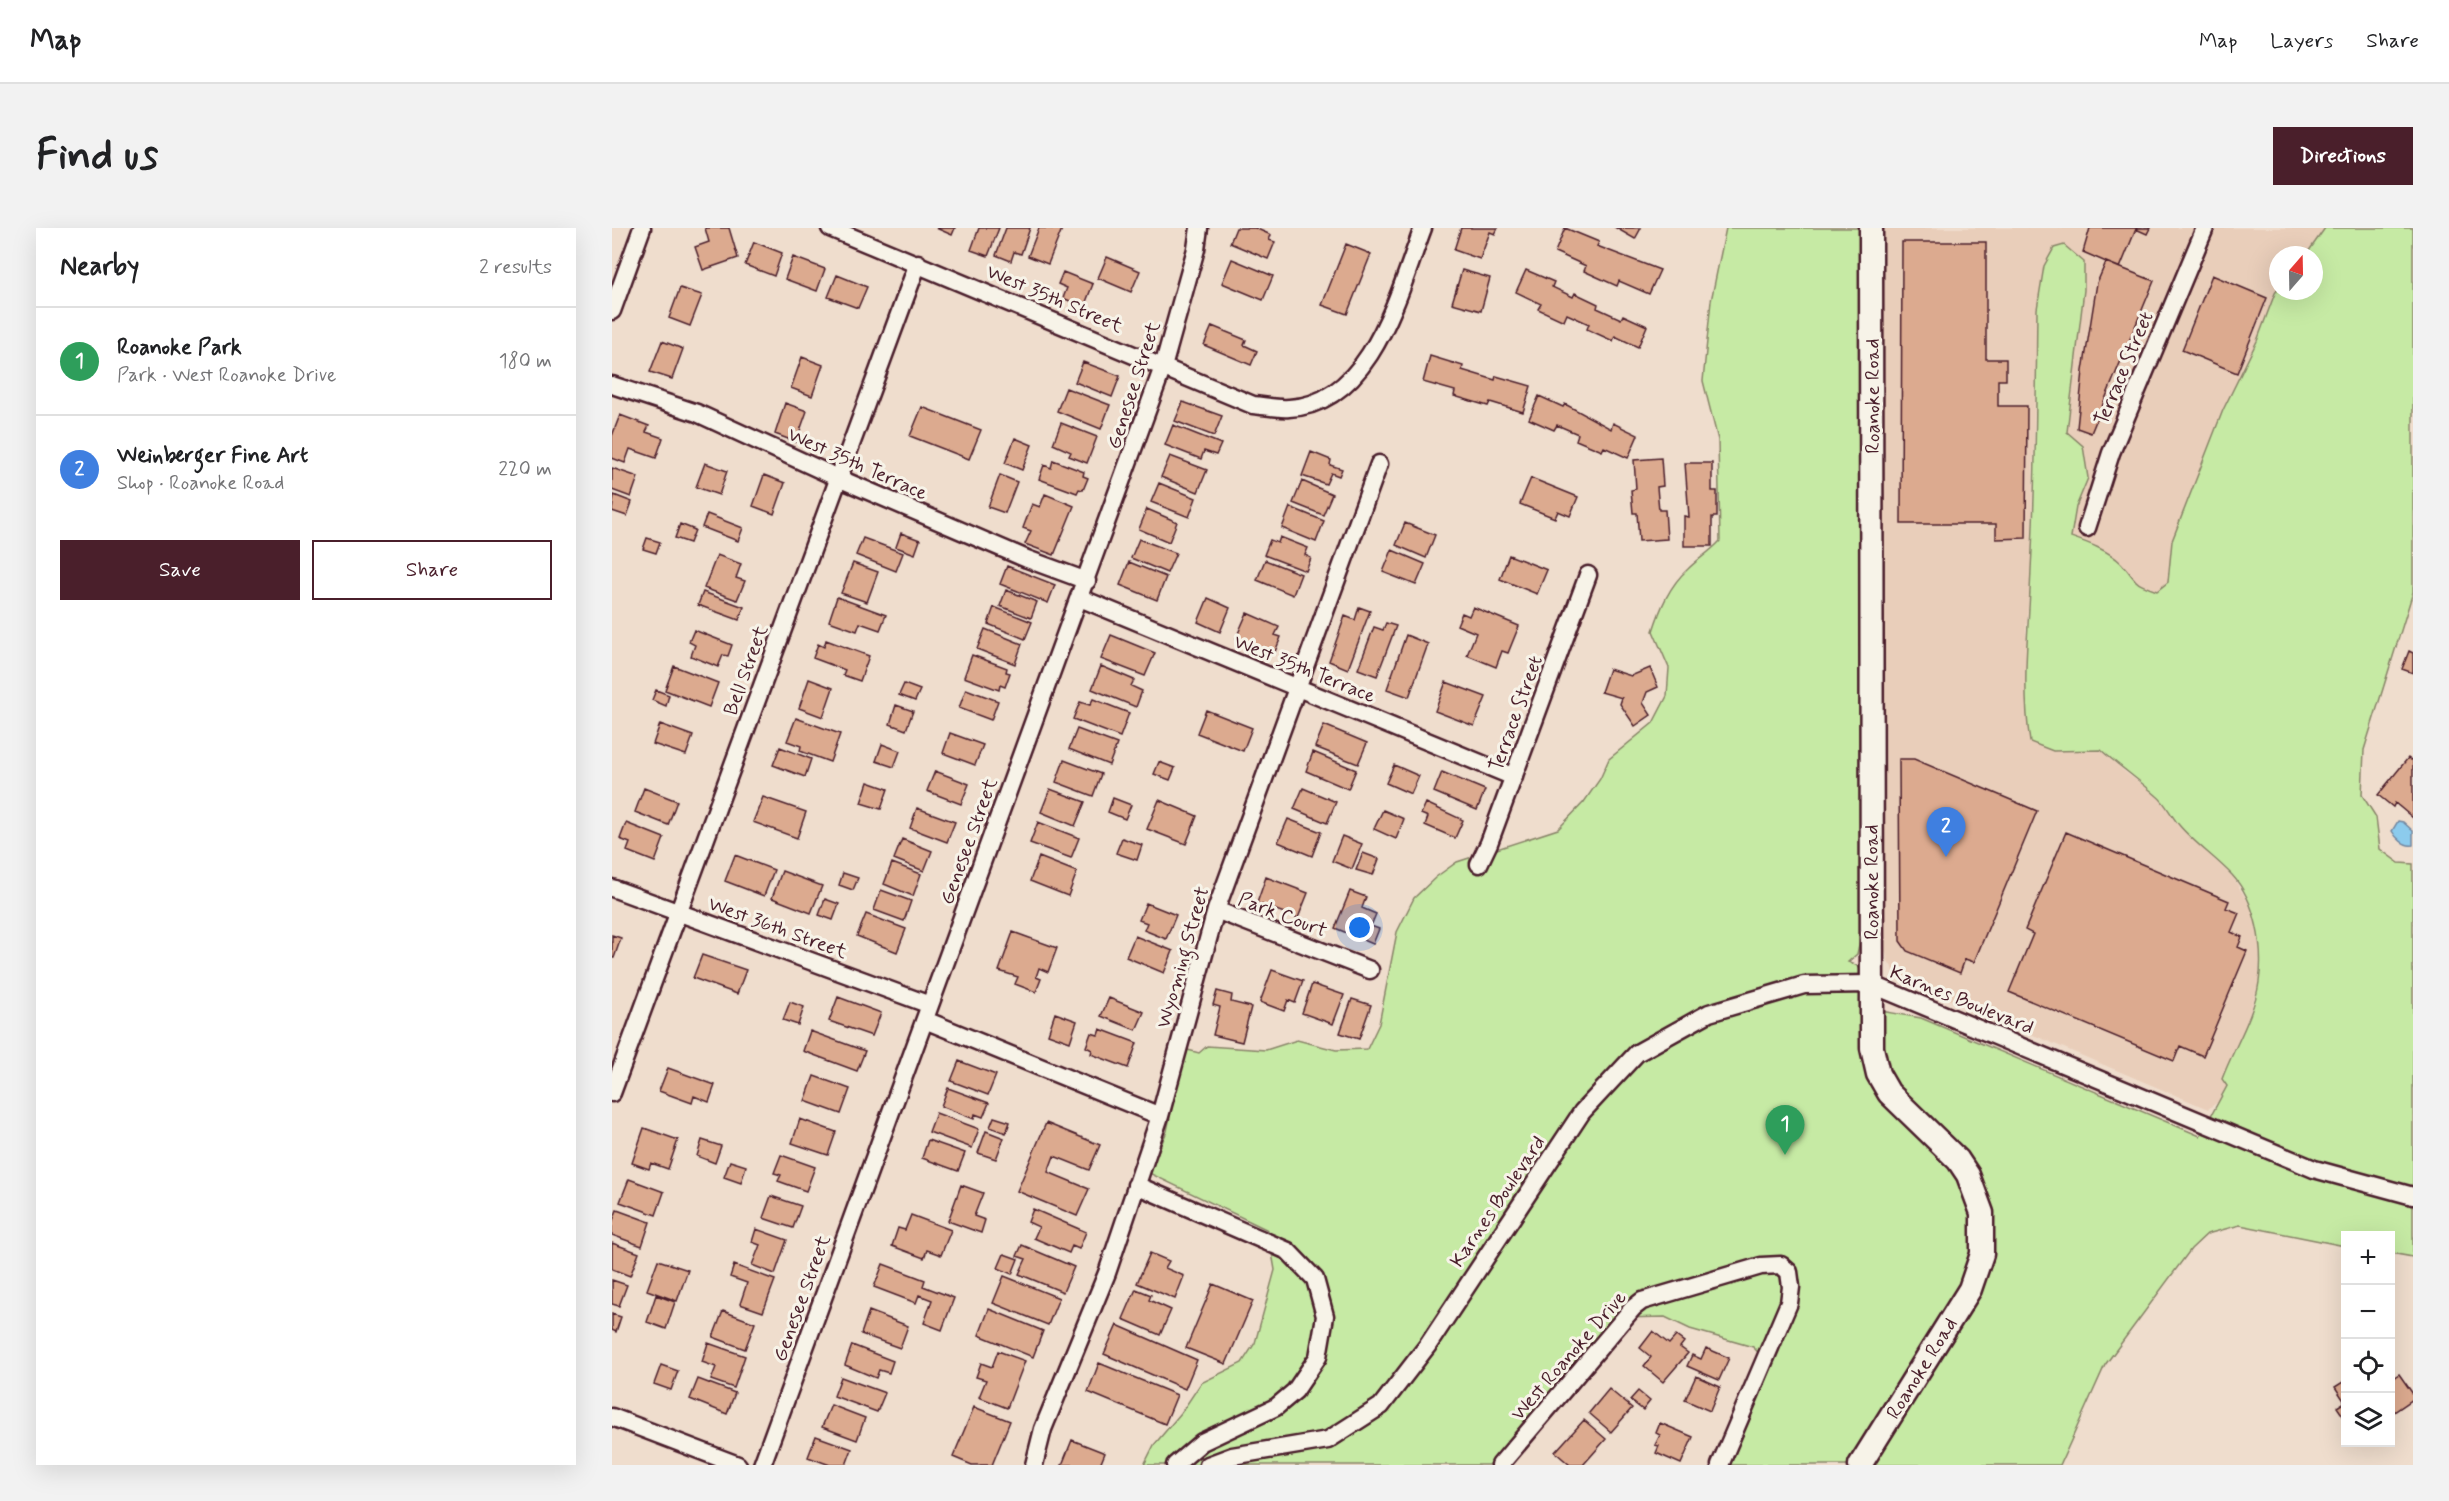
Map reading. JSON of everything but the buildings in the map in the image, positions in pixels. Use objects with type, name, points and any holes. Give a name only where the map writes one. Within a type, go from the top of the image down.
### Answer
[{"type":"street","points":[[612,311],[642,228]]},
{"type":"street","name":"West 35th Street","points":[[830,228],[1253,405],[1290,408],[1315,403],[1338,390],[1366,363],[1394,307],[1423,228]]},
{"type":"street","name":"Genesee Street","points":[[762,1465],[1087,581],[1163,367],[1196,249],[1199,228]]},
{"type":"street","name":"Roanoke Road","points":[[1860,1465],[1970,1289],[1982,1254],[1982,1214],[1968,1175],[1958,1160],[1889,1093],[1878,1074],[1872,1048],[1871,228]]},
{"type":"street","name":"Terrace Street","points":[[2087,528],[2111,453],[2205,228]]},
{"type":"street","name":"Bell Street","points":[[612,1093],[918,263]]},
{"type":"street","name":"West 35th Terrace","points":[[612,385],[697,413],[838,478],[1027,559],[1087,581]]},
{"type":"street","name":"Wyoming Street","points":[[1034,1465],[1043,1429],[1107,1273],[1160,1116],[1216,910],[1379,464]]},
{"type":"street","name":"Terrace Street","points":[[1479,864],[1514,777],[1588,575]]},
{"type":"street","name":"West 35th Terrace","points":[[1080,598],[1514,777]]},
{"type":"street","name":"West 36th Street","points":[[612,888],[927,1012],[1160,1116]]},
{"type":"street","name":"Park Court","points":[[1216,910],[1370,970]]},
{"type":"street","name":"Karnes Boulevard","points":[[1208,1465],[1232,1456],[1328,1440],[1381,1406],[1428,1345],[1582,1112],[1637,1053],[1709,1013],[1804,985],[1871,984],[2314,1170],[2413,1196]]},
{"type":"street","points":[[1136,1185],[1288,1251],[1314,1279],[1325,1316],[1318,1357],[1295,1391],[1276,1407],[1202,1442],[1174,1465]]},
{"type":"street","name":"West Roanoke Drive","points":[[1500,1465],[1633,1308],[1642,1301],[1761,1266],[1780,1265],[1789,1272],[1791,1287],[1789,1303],[1720,1465]]},
{"type":"street","points":[[612,1418],[738,1465]]},
{"type":"shaded area","points":[[1882,228],[2325,228],[2312,246],[2269,246],[2269,300],[2274,300],[2257,341],[2223,410],[2172,541],[2168,582],[2157,591],[2135,583],[2121,562],[2095,546],[2071,537],[2076,507],[2088,478],[2083,446],[2067,432],[2084,290],[2084,263],[2037,309],[2031,570],[2026,631],[2028,658],[2053,751],[2101,750],[2125,772],[2159,797],[2178,825],[2233,877],[2252,909],[2260,948],[2259,982],[2243,1036],[2231,1057],[2228,1088],[2218,1102],[2208,1109],[1899,978],[1888,961],[1883,941]]},
{"type":"green space","points":[[1726,228],[1860,228],[1860,940],[1857,954],[1848,962],[1858,966],[1881,1011],[1921,1018],[2200,1136],[2227,1086],[2222,1079],[2253,1007],[2259,982],[2259,940],[2247,898],[2232,875],[2185,832],[2160,799],[2101,750],[2053,751],[2030,742],[2027,721],[2026,656],[2034,504],[2037,309],[2044,266],[2054,248],[2064,245],[2084,262],[2084,290],[2067,432],[2083,446],[2088,478],[2076,507],[2071,537],[2110,554],[2138,583],[2157,591],[2168,582],[2172,541],[2223,410],[2257,341],[2272,300],[2323,300],[2323,246],[2312,246],[2325,228],[2413,228],[2413,592],[2364,750],[2362,795],[2376,817],[2380,849],[2399,863],[2413,864],[2413,1257],[2395,1254],[2395,1231],[2341,1231],[2341,1245],[2240,1225],[2207,1234],[2191,1249],[2105,1365],[2060,1465],[1730,1465],[1772,1367],[1753,1347],[1690,1329],[1665,1317],[1618,1318],[1489,1465],[1144,1465],[1154,1445],[1181,1413],[1201,1383],[1242,1363],[1255,1343],[1275,1270],[1268,1230],[1149,1173],[1167,1131],[1184,1049],[1199,1053],[1207,1046],[1266,1050],[1297,1040],[1336,1050],[1367,1049],[1379,1024],[1397,932],[1414,898],[1436,877],[1457,862],[1558,829],[1584,802],[1600,779],[1609,759],[1653,723],[1667,696],[1669,668],[1653,631],[1662,606],[1681,576],[1720,541],[1718,440],[1703,381],[1711,301]]},
{"type":"water","points":[[2398,821],[2403,822],[2413,831],[2413,845],[2407,845],[2401,841],[2392,831]]},
{"type":"place","name":"Weinberger Fine Art","points":[[1946,857]]},
{"type":"place","name":"Roanoke Park","points":[[1785,1155]]}]
